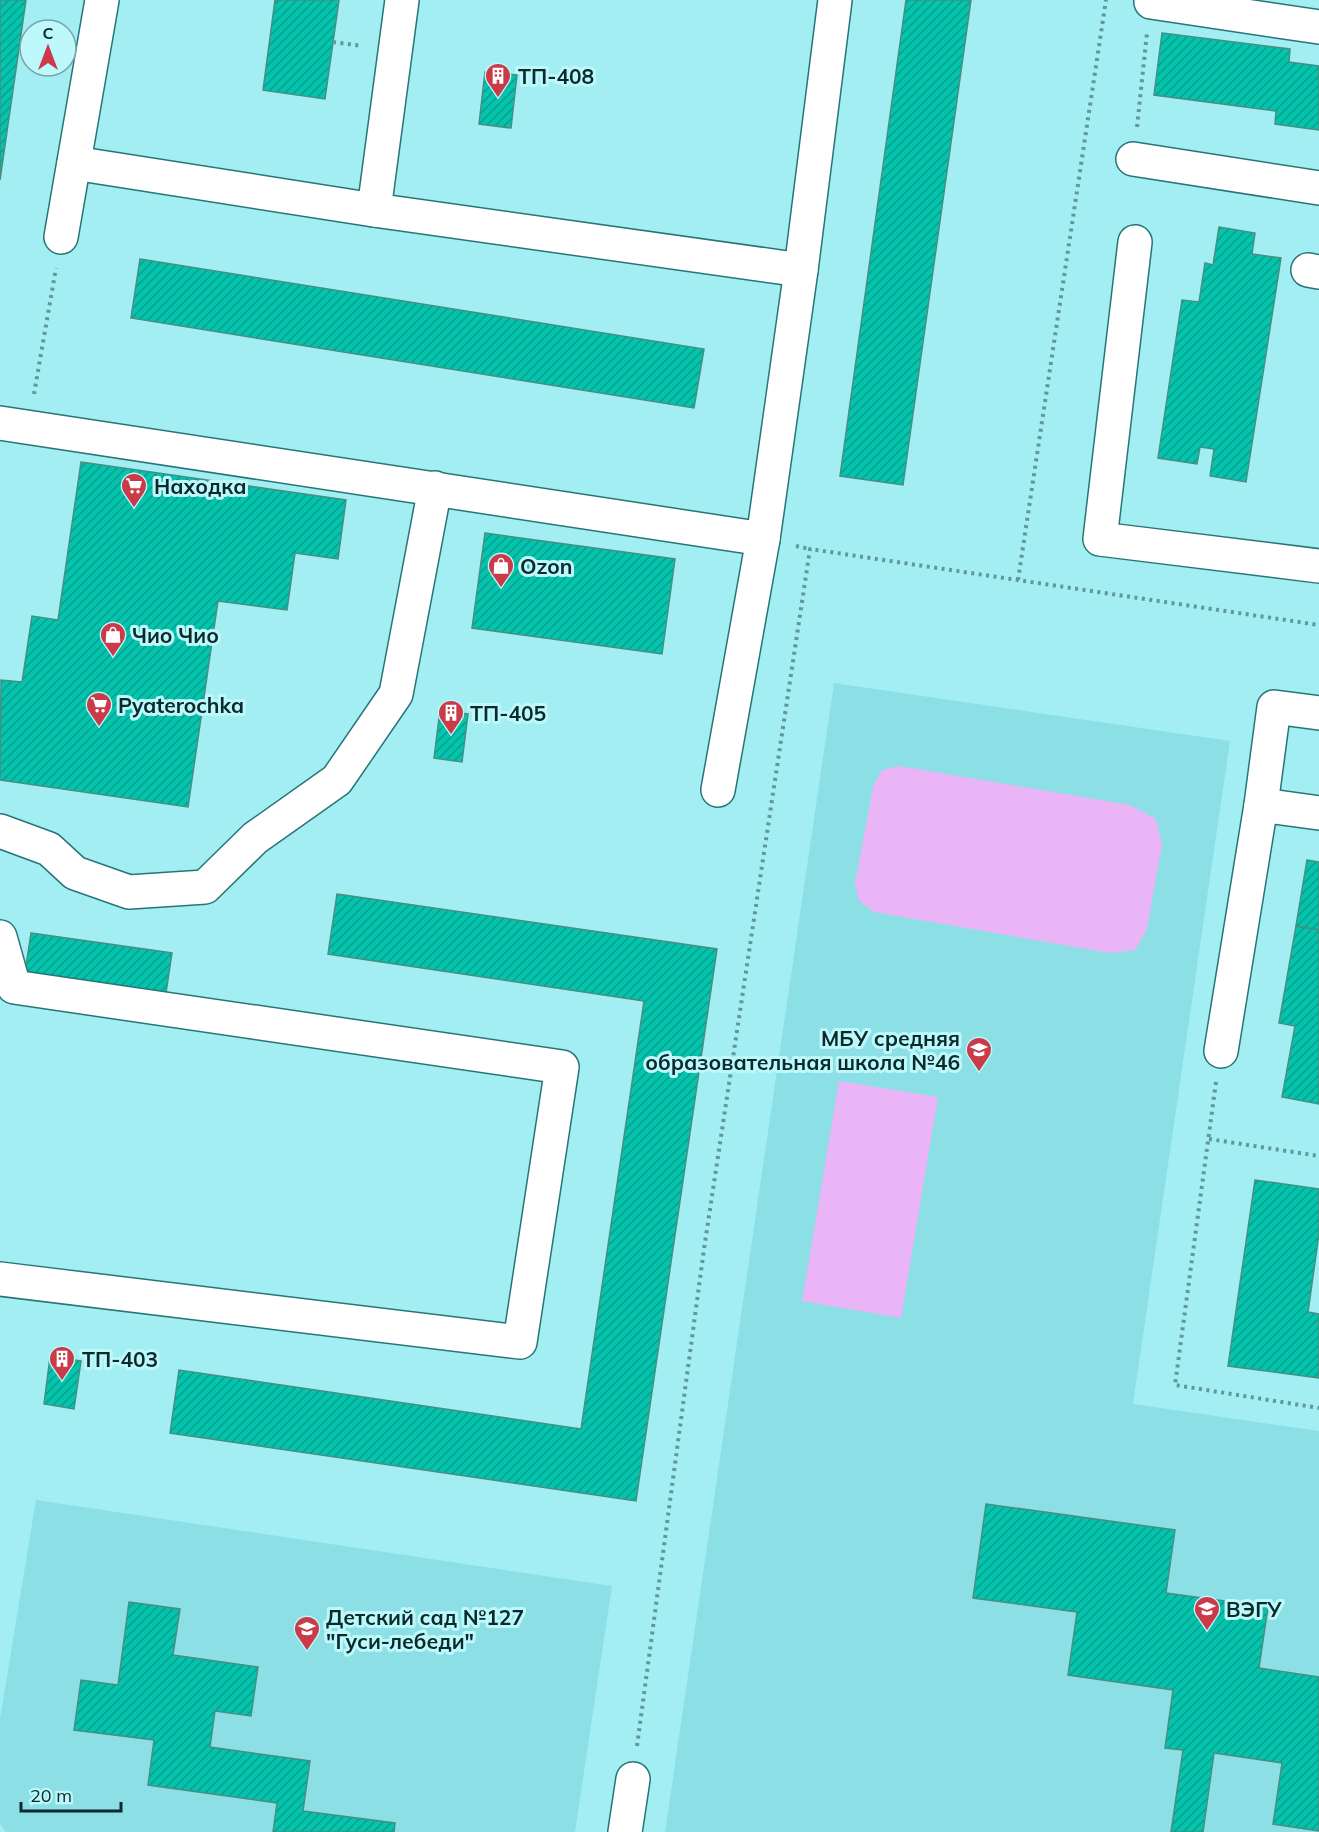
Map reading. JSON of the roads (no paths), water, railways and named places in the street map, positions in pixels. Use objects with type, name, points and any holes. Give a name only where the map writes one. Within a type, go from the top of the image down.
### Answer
[{"type":"lane","points":[[61,237],[102,0]]},
{"type":"lane","points":[[374,210],[402,0]]},
{"type":"lane","points":[[718,790],[763,539],[801,270],[835,0]]},
{"type":"lane","points":[[1151,2],[1319,27]]},
{"type":"lane","points":[[1133,159],[1319,188]]},
{"type":"lane","points":[[74,163],[374,210],[801,270]]},
{"type":"lane","points":[[1135,242],[1100,539],[1319,566]]},
{"type":"lane","points":[[14,425],[763,539]]},
{"type":"lane","points":[[0,831],[49,849],[75,873],[129,892],[205,887],[255,838],[337,780],[396,694],[435,488]]},
{"type":"lane","points":[[1221,1051],[1261,805],[1274,707],[1319,713]]},
{"type":"lane","points":[[1261,805],[1319,813]]},
{"type":"lane","points":[[0,937],[14,987],[562,1067],[520,1342],[0,1279]]},
{"type":"lane","points":[[625,1832],[633,1779]]},
{"type":"place","name":"ТП-408","points":[[498,99]]},
{"type":"place","name":"Находка","points":[[134,509]]},
{"type":"place","name":"Ozon","points":[[501,589]]},
{"type":"place","name":"Чио Чио","points":[[113,658]]},
{"type":"place","name":"Pyaterochka","points":[[99,728]]},
{"type":"place","name":"ТП-405","points":[[451,736]]},
{"type":"place","name":"МБУ средняя образовательная школа №46","points":[[979,1073]]},
{"type":"place","name":"ТП-403","points":[[62,1382]]},
{"type":"place","name":"ВЭГУ","points":[[1207,1632]]},
{"type":"place","name":"Детский сад №127 \"Гуси-лебеди\"","points":[[307,1652]]}]
